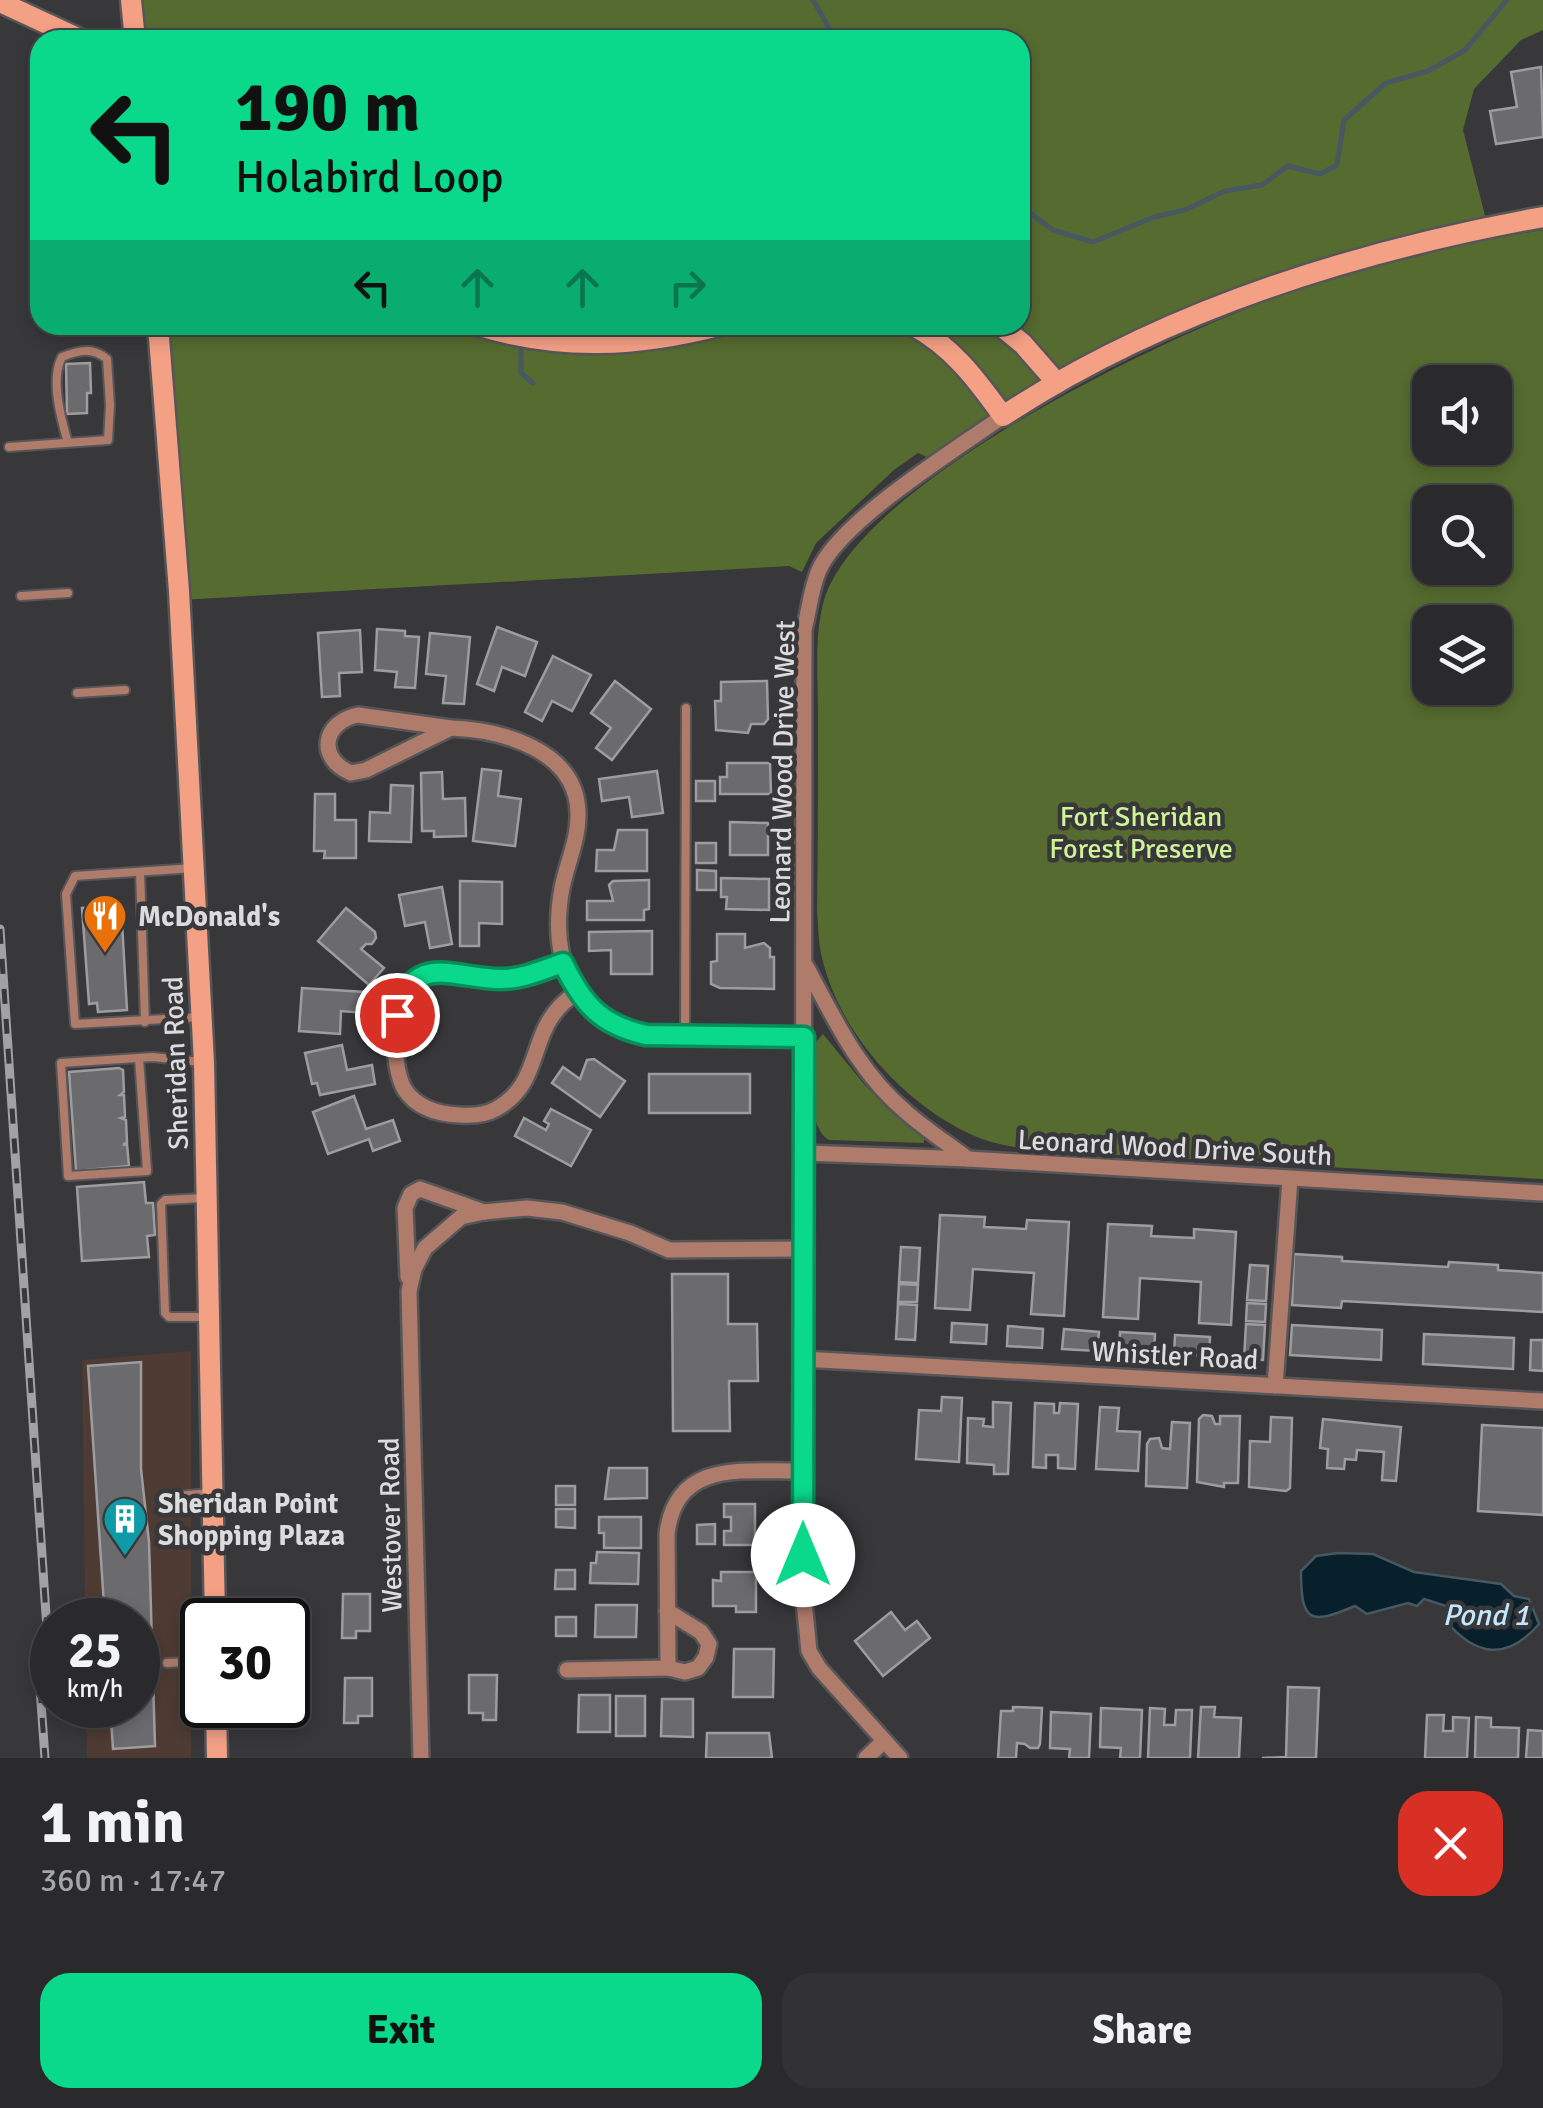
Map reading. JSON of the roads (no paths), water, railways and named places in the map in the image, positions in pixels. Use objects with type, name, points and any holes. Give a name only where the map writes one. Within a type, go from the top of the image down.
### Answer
[{"type":"main road","points":[[131,0],[134,30]]},
{"type":"main road","points":[[0,2],[60,30]]},
{"type":"main road","points":[[928,335],[965,364],[1003,416],[1106,356],[1244,297],[1346,262],[1421,242],[1543,218]]},
{"type":"main road","name":"Sheridan Road","points":[[159,335],[178,591],[204,1063],[214,1598]]},
{"type":"main road","points":[[525,335],[564,342],[624,344],[664,335]]},
{"type":"main road","points":[[1012,335],[1057,384]]},
{"type":"main road","points":[[216,1728],[217,1758]]},
{"type":"street","name":"Leonard Wood Drive West","points":[[900,1758],[819,1668],[809,1651],[803,1592],[804,630],[820,568],[837,545],[896,492],[1003,416]]},
{"type":"street","points":[[452,728],[366,770],[351,773],[332,760],[328,749],[334,726],[344,718],[358,715],[490,731],[548,756],[566,774],[578,812],[559,913],[563,963],[576,992],[592,1009],[628,1031],[646,1035],[804,1037]]},
{"type":"street","points":[[804,961],[846,1042],[874,1080],[904,1111],[968,1159]]},
{"type":"street","points":[[563,963],[506,979],[450,971],[431,972],[418,978],[407,987],[397,1015],[398,1070],[404,1089],[432,1111],[472,1116],[495,1109],[524,1083],[551,1014],[576,992]]},
{"type":"street","name":"Leonard Wood Drive South","points":[[804,1153],[1543,1193]]},
{"type":"street","points":[[1275,1386],[1290,1178]]},
{"type":"street","name":"Westover Road","points":[[421,1758],[405,1208],[410,1194],[420,1189],[484,1212]]},
{"type":"street","name":"Westover Road","points":[[409,1291],[414,1268],[425,1248],[461,1217],[484,1212],[527,1208],[562,1212],[669,1250],[805,1249]]},
{"type":"street","name":"Whistler Road","points":[[804,1359],[1543,1401]]},
{"type":"street","points":[[668,1668],[669,1516],[681,1494],[715,1472],[803,1471]]},
{"type":"street","points":[[566,1670],[668,1668],[685,1672],[698,1668],[706,1657],[708,1644],[701,1632],[667,1612]]},
{"type":"street","points":[[866,1758],[884,1741]]},
{"type":"lane","points":[[10,447],[68,443],[108,440],[107,358],[97,351],[78,350],[62,357],[57,366],[68,443]]},
{"type":"lane","points":[[21,596],[68,593]]},
{"type":"lane","points":[[77,694],[125,690]]},
{"type":"lane","points":[[685,1035],[686,708]]},
{"type":"lane","points":[[194,868],[75,876],[66,894],[76,1024],[202,1017]]},
{"type":"lane","points":[[140,872],[145,1022]]},
{"type":"lane","points":[[140,1058],[147,1171],[68,1176],[61,1063],[140,1058],[204,1063]]},
{"type":"lane","points":[[207,1198],[165,1200],[162,1204],[165,1314],[209,1317]]},
{"type":"lane","points":[[161,1497],[212,1493]]},
{"type":"lane","points":[[167,1663],[180,1662]]},
{"type":"water","name":"Pond 1","points":[[1373,1554],[1414,1572],[1501,1584],[1514,1596],[1529,1599],[1539,1624],[1515,1644],[1492,1650],[1457,1632],[1445,1620],[1450,1614],[1446,1606],[1424,1599],[1417,1606],[1408,1603],[1367,1614],[1355,1606],[1328,1616],[1311,1615],[1303,1601],[1301,1571],[1316,1556]]},
{"type":"waterway","points":[[813,0],[830,30]]},
{"type":"waterway","points":[[1030,213],[1053,230],[1093,242],[1154,217],[1185,210],[1225,191],[1262,185],[1288,166],[1320,174],[1337,165],[1344,120],[1386,83],[1428,71],[1465,50],[1507,0]]},
{"type":"waterway","points":[[521,342],[521,373],[533,383]]},
{"type":"railway","points":[[0,929],[45,1598]]},
{"type":"railway","points":[[43,1728],[45,1758]]},
{"type":"place","name":"McDonald's","points":[[105,954]]},
{"type":"place","name":"Sheridan Point Shopping Plaza","points":[[125,1557]]},
{"type":"park label","name":"Fort Sheridan Forest Preserve","points":[[1141,832]]}]
